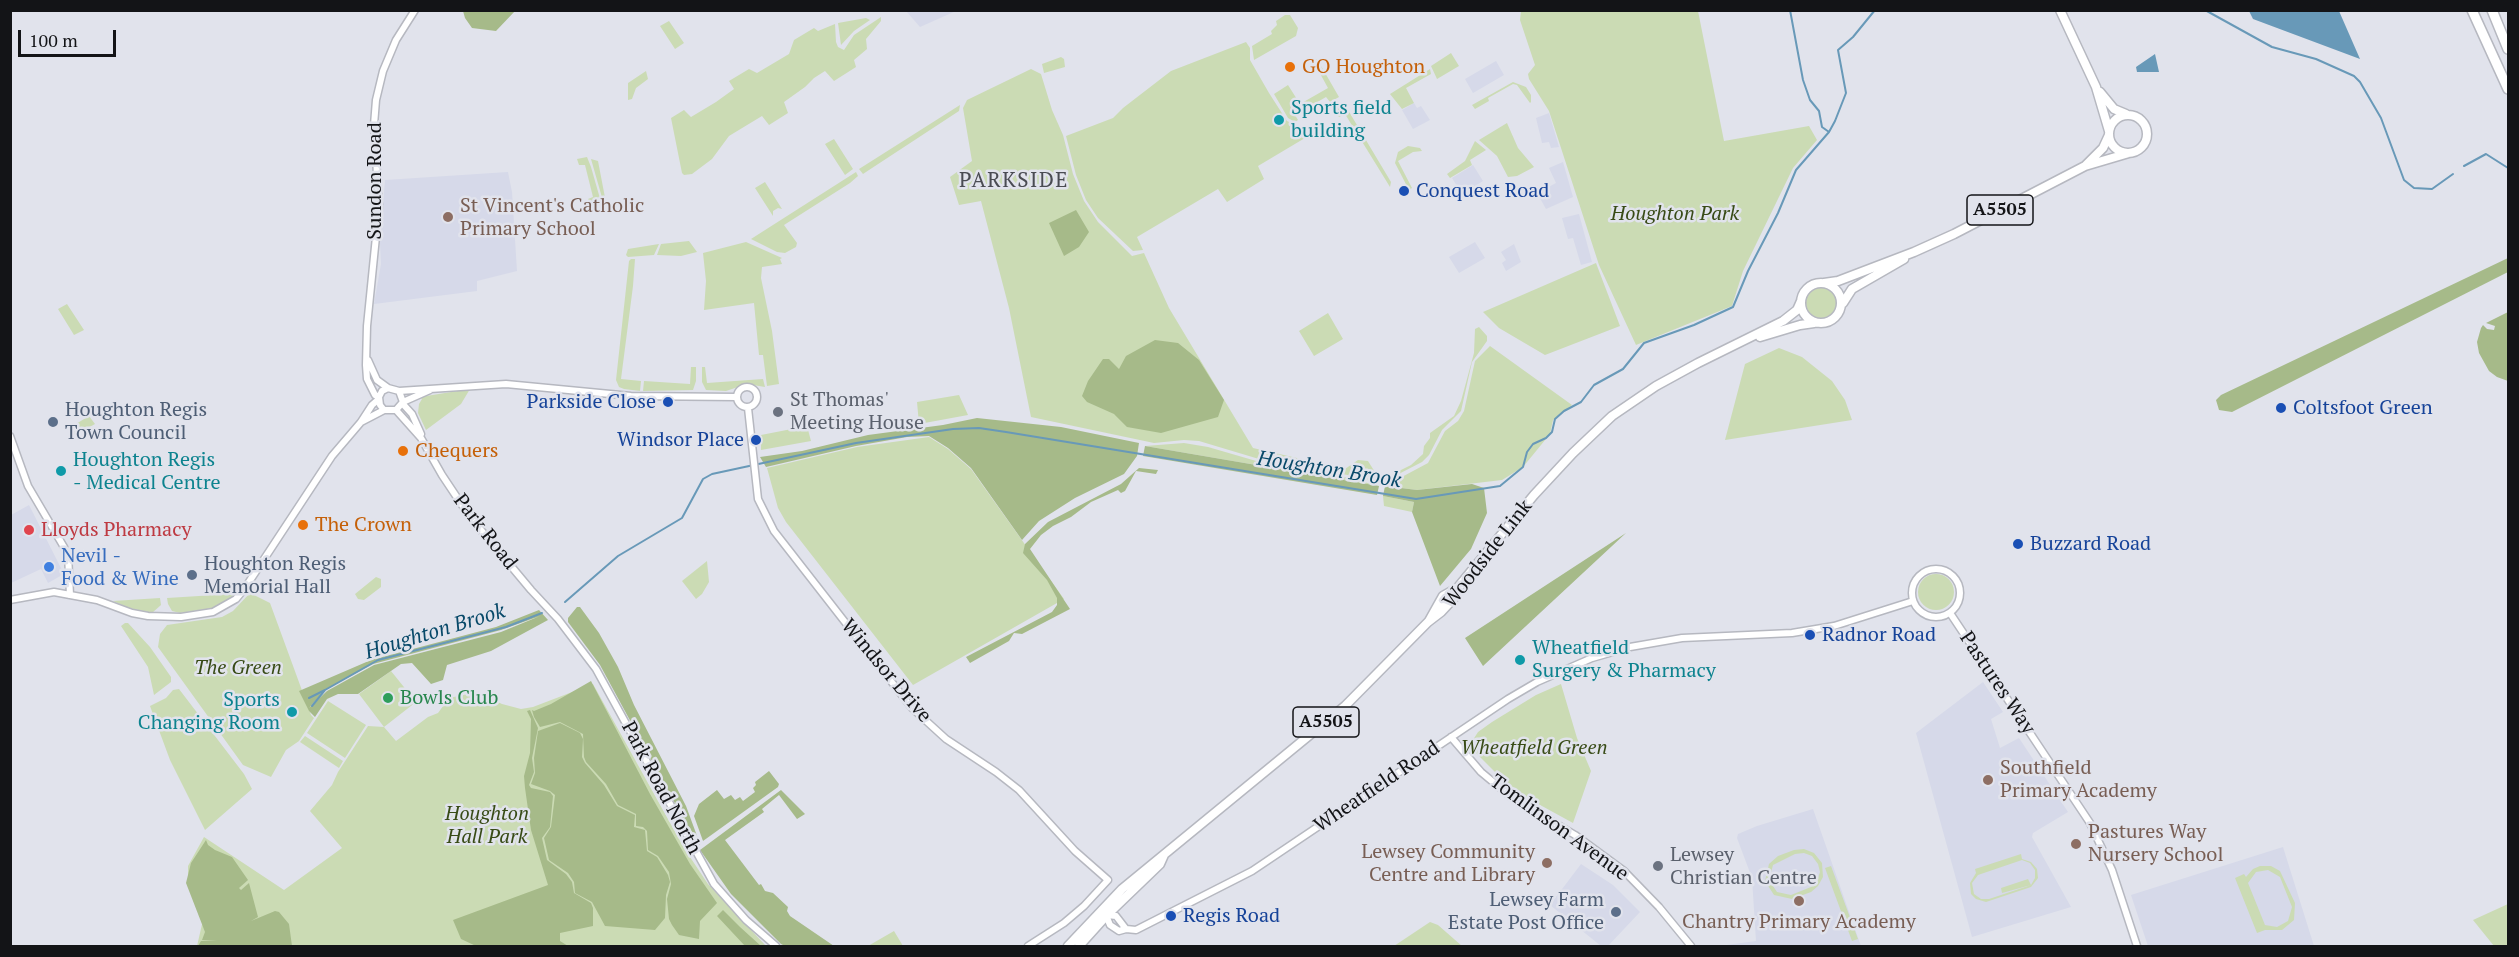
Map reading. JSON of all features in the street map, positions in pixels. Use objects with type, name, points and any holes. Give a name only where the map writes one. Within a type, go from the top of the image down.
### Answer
[{"type":"highway","points":[[2472,10],[2508,89]]},
{"type":"highway","points":[[2492,10],[2508,50]]},
{"type":"main road","points":[[2060,10],[2096,87],[2115,148],[2129,153],[2140,149],[2148,134],[2140,118],[2111,106],[2096,87]]},
{"type":"main road","name":"A5505","points":[[2109,133],[2113,122],[2127,114]]},
{"type":"main road","name":"Woodside Link","points":[[2085,166],[2103,148],[2109,133]]},
{"type":"main road","name":"Woodside Link","points":[[1068,946],[1160,864],[1165,853],[1345,706],[1428,622],[1443,596],[1459,586],[1560,466],[1611,416],[1656,386],[1790,317],[1797,310],[1809,287],[1838,281],[1914,252],[1954,234],[2085,166],[2129,153]]},
{"type":"main road","name":"Woodside Link","points":[[1740,342],[1800,325],[1832,320],[1845,296],[1852,289],[1884,272],[1914,252]]},
{"type":"main road","points":[[1824,283],[1838,291],[1841,307]]},
{"type":"main road","points":[[1801,301],[1801,308],[1808,319],[1821,323]]},
{"type":"main road","name":"Woodside Link","points":[[1079,946],[1105,913]]},
{"type":"street","name":"Sundon Road","points":[[379,398],[367,379],[367,326],[379,207],[374,125],[376,100],[383,71],[392,50],[415,10]]},
{"type":"street","points":[[368,360],[377,380],[388,388],[399,391],[506,384],[631,396],[737,397]]},
{"type":"street","points":[[746,387],[756,391],[758,400],[748,408],[742,406],[737,397],[740,390],[746,387]]},
{"type":"street","points":[[10,600],[51,592],[97,600],[132,613],[148,616],[182,616],[213,612],[236,599],[332,456],[361,422],[382,391],[388,388]]},
{"type":"street","points":[[361,422],[384,410],[396,411],[403,403],[433,388]]},
{"type":"street","points":[[399,391],[403,403]]},
{"type":"street","points":[[379,398],[384,410]]},
{"type":"street","name":"Park Road","points":[[403,403],[416,420],[422,438],[442,475],[470,517],[558,619]]},
{"type":"street","name":"Windsor Drive","points":[[748,408],[754,473],[760,504],[774,531],[912,708],[946,739],[1019,790],[1075,851],[1108,880],[1078,912],[1028,946]]},
{"type":"street","name":"Park Road","points":[[396,411],[422,438]]},
{"type":"street","points":[[10,436],[28,486],[68,554],[70,595]]},
{"type":"street","points":[[1931,569],[1946,570],[1957,579],[1961,594],[1956,608],[1950,613],[1943,616],[1929,616],[1922,613],[1913,601],[1912,588],[1919,576],[1931,569]]},
{"type":"street","name":"Wheatfield Road","points":[[1105,913],[1116,916],[1126,929],[1140,929],[1152,920],[1252,871],[1537,682],[1592,658],[1630,647],[1682,638],[1792,633],[1834,626],[1913,601]]},
{"type":"street","name":"Pastures Way","points":[[1950,613],[2090,824],[2112,870],[2137,946]]},
{"type":"street","name":"Park Road North","points":[[558,619],[596,669],[714,884],[746,920],[776,946]]},
{"type":"street","name":"Tomlinson Avenue","points":[[1451,737],[1481,772],[1510,797],[1575,835],[1624,871],[1659,907],[1691,946]]},
{"type":"shaded area","points":[[906,11],[956,11],[920,27]]},
{"type":"shaded area","points":[[1496,61],[1504,75],[1473,93],[1465,79]]},
{"type":"shaded area","points":[[1414,103],[1417,108],[1421,106],[1430,120],[1413,129],[1402,110]]},
{"type":"shaded area","points":[[1549,113],[1559,147],[1551,148],[1549,142],[1542,143],[1536,118]]},
{"type":"shaded area","points":[[1563,162],[1573,197],[1546,209],[1537,193],[1556,183],[1549,168]]},
{"type":"shaded area","points":[[1473,165],[1483,181],[1462,194],[1452,178]]},
{"type":"shaded area","name":"St Vincent's Catholic Primary School","points":[[508,172],[512,192],[517,271],[477,281],[477,291],[374,304],[381,264],[380,243],[385,180]]},
{"type":"shaded area","points":[[1579,214],[1592,262],[1581,265],[1573,238],[1568,239],[1562,218]]},
{"type":"shaded area","points":[[1475,242],[1485,258],[1459,273],[1449,257]]},
{"type":"shaded area","points":[[1514,244],[1521,262],[1506,271],[1502,263],[1506,260],[1501,252]]},
{"type":"shaded area","points":[[29,505],[64,574],[48,583],[41,569],[11,583],[11,515]]},
{"type":"shaded area","name":"Southfield Primary Academy","points":[[1983,682],[2003,712],[1991,719],[2000,748],[2019,738],[2068,812],[2033,833],[2032,837],[2071,907],[1972,937],[1916,733]]},
{"type":"shaded area","name":"Chantry Primary Academy","points":[[1813,809],[1861,946],[1719,946],[1756,941],[1752,878],[1737,838],[1738,834]]},
{"type":"shaded area","points":[[2283,847],[2314,946],[2148,946],[2131,895]]},
{"type":"shaded area","points":[[1581,864],[1613,885],[1640,912],[1608,946],[1601,946],[1550,905]]},
{"type":"green space","points":[[515,10],[496,31],[472,28],[463,11]]},
{"type":"green space","name":"Houghton Park","points":[[1521,11],[1698,11],[1724,141],[1809,126],[1817,140],[1793,168],[1743,271],[1732,306],[1636,345],[1599,265],[1549,111],[1529,79],[1528,74],[1535,65],[1520,20]]},
{"type":"green space","points":[[1285,15],[1290,15],[1298,28],[1296,36],[1254,60],[1252,46],[1272,34],[1271,31],[1277,25],[1276,21]]},
{"type":"green space","points":[[881,17],[881,21],[866,39],[867,49],[854,60],[856,67],[834,81],[825,71],[784,102],[788,113],[769,125],[762,116],[729,136],[712,159],[692,174],[682,173],[671,118],[684,110],[691,117],[716,102],[734,89],[729,81],[749,69],[757,73],[789,54],[794,40],[814,28],[818,31],[835,24],[836,42],[838,47],[844,50],[854,35]]},
{"type":"green space","points":[[866,18],[870,20],[854,31],[841,45],[838,23]]},
{"type":"green space","points":[[669,21],[684,43],[675,49],[660,26]]},
{"type":"green space","points":[[1246,42],[1250,48],[1250,60],[1269,93],[1287,121],[1298,126],[1305,138],[1258,166],[1264,179],[1227,202],[1218,189],[1137,237],[1143,250],[1133,251],[1098,218],[1086,200],[1076,175],[1066,136],[1113,118],[1171,71]]},
{"type":"green space","points":[[1451,53],[1459,66],[1437,79],[1431,66]]},
{"type":"green space","points":[[1061,57],[1064,59],[1065,67],[1044,73],[1042,64]]},
{"type":"green space","points":[[1317,59],[1339,97],[1330,102],[1326,97],[1295,115],[1298,120],[1295,122],[1288,118],[1274,94],[1288,85],[1300,104],[1328,88],[1317,68],[1313,70],[1311,66],[1311,62]]},
{"type":"green space","points":[[1031,69],[1041,74],[1084,201],[1098,222],[1132,256],[1144,253],[1169,308],[1253,448],[1345,469],[1358,460],[1368,461],[1378,477],[1385,478],[1411,465],[1423,454],[1430,433],[1454,416],[1461,401],[1474,353],[1475,329],[1479,327],[1487,336],[1487,341],[1472,362],[1461,411],[1442,430],[1429,455],[1422,462],[1385,481],[1378,482],[1321,469],[1269,462],[1199,441],[1154,443],[1031,417],[1009,308],[981,201],[959,205],[950,177],[972,161],[963,108],[967,100]]},
{"type":"green space","points":[[1430,69],[1431,74],[1406,88],[1414,103],[1402,109],[1390,94]]},
{"type":"green space","points":[[646,71],[648,79],[636,88],[632,99],[628,100],[628,83]]},
{"type":"green space","points":[[1513,82],[1526,87],[1531,95],[1530,103],[1517,85],[1513,84],[1488,98],[1489,101],[1475,109],[1472,105]]},
{"type":"green space","points":[[1341,104],[1345,105],[1391,182],[1390,187],[1345,114],[1339,117],[1333,108]]},
{"type":"green space","points":[[960,105],[959,111],[863,174],[859,169]]},
{"type":"green space","points":[[1507,123],[1518,148],[1534,167],[1517,176],[1508,177],[1497,156],[1479,140]]},
{"type":"green space","points":[[834,139],[853,169],[845,175],[825,144]]},
{"type":"green space","points":[[1475,141],[1486,150],[1470,160],[1472,165],[1450,178],[1447,174],[1465,161]]},
{"type":"green space","points":[[1408,146],[1420,148],[1422,151],[1413,152],[1398,161],[1412,188],[1409,190],[1395,163],[1398,152]]},
{"type":"green space","points":[[587,157],[601,202],[589,203],[588,199],[593,197],[585,165],[579,165],[577,159]]},
{"type":"green space","points":[[591,159],[598,161],[607,208],[603,201]]},
{"type":"green space","points":[[856,172],[858,176],[850,183],[784,225],[797,243],[796,247],[785,253],[777,252],[751,239]]},
{"type":"green space","points":[[765,182],[782,209],[778,208],[773,211],[773,216],[755,188]]},
{"type":"green space","points":[[1076,210],[1089,232],[1079,247],[1064,256],[1049,223]]},
{"type":"green space","points":[[689,241],[697,252],[681,256],[657,255],[661,244]]},
{"type":"green space","points":[[746,242],[782,258],[780,259],[782,264],[762,267],[761,278],[772,331],[779,384],[767,386],[763,355],[759,355],[754,303],[704,310],[706,281],[703,253]]},
{"type":"green space","points":[[659,244],[654,255],[628,257],[626,255],[628,249]]},
{"type":"green space","points":[[2508,258],[2508,272],[2232,412],[2219,410],[2216,400],[2221,395]]},
{"type":"green space","points":[[631,259],[635,259],[633,286],[621,379],[641,381],[640,391],[619,387],[616,380]]},
{"type":"green space","points":[[1596,263],[1620,326],[1545,355],[1499,328],[1483,312]]},
{"type":"green space","points":[[1822,287],[1833,292],[1838,303],[1833,314],[1822,319],[1811,314],[1806,303],[1811,292]]},
{"type":"green space","points":[[67,304],[84,330],[74,335],[58,309]]},
{"type":"green space","points":[[2508,312],[2508,381],[2489,371],[2479,353],[2477,342],[2483,325],[2487,329],[2494,330],[2495,326],[2486,323]]},
{"type":"green space","points":[[1328,313],[1343,339],[1314,356],[1299,331]]},
{"type":"green space","points":[[1155,340],[1178,343],[1199,360],[1224,400],[1218,417],[1161,433],[1127,427],[1114,414],[1087,402],[1082,396],[1088,381],[1103,359],[1109,359],[1119,369],[1126,356]]},
{"type":"green space","points":[[1490,346],[1572,405],[1553,420],[1550,434],[1523,467],[1502,480],[1417,490],[1385,486],[1428,463],[1445,431],[1458,421],[1464,411],[1475,361]]},
{"type":"green space","points":[[1779,348],[1802,357],[1832,381],[1845,400],[1852,420],[1725,440],[1745,364]]},
{"type":"green space","points":[[691,367],[696,367],[696,381],[693,390],[643,391],[644,381],[690,384]]},
{"type":"green space","points":[[702,367],[705,367],[707,383],[763,379],[765,387],[747,384],[726,391],[706,390],[702,382]]},
{"type":"green space","points":[[470,389],[461,404],[426,430],[418,413],[422,399],[420,397]]},
{"type":"green space","points":[[959,395],[968,415],[919,424],[917,402]]},
{"type":"green space","points":[[89,416],[95,424],[75,435],[71,433],[71,427]]},
{"type":"green space","points":[[977,418],[1061,427],[1139,443],[1137,456],[1124,474],[1075,498],[1039,521],[1022,540],[971,468],[948,448],[929,436],[907,437],[856,446],[766,467],[760,457],[802,451],[868,435]]},
{"type":"green space","points":[[807,426],[811,441],[761,450],[761,435]]},
{"type":"green space","points":[[929,437],[948,449],[971,469],[1064,599],[913,685],[786,522],[778,508],[767,468],[857,447]]},
{"type":"green space","points":[[1184,443],[1208,447],[1270,465],[1322,471],[1379,486],[1145,446]]},
{"type":"green space","points":[[1145,446],[1379,486],[1377,495],[1143,456]]},
{"type":"green space","points":[[1139,468],[1158,470],[1156,474],[1136,471],[1125,491],[1121,493],[1118,490],[1091,502],[1041,535],[1030,549],[1070,609],[1022,634],[1014,633],[1009,641],[970,663],[966,657],[1052,612],[1057,605],[1057,598],[1047,580],[1023,553],[1025,544],[1048,522],[1121,484]]},
{"type":"green space","points":[[1472,484],[1484,488],[1487,513],[1471,549],[1440,586],[1412,512],[1414,502],[1383,496],[1385,486],[1417,490]]},
{"type":"green space","points":[[1383,496],[1414,502],[1412,512],[1384,506]]},
{"type":"green space","points":[[1626,533],[1483,666],[1465,638]]},
{"type":"green space","points":[[707,561],[709,582],[696,599],[682,581]]},
{"type":"green space","points":[[1936,574],[1949,579],[1954,592],[1949,605],[1936,610],[1923,605],[1918,592],[1923,579]]},
{"type":"green space","points":[[376,577],[381,579],[381,587],[364,600],[358,599],[355,594]]},
{"type":"green space","points":[[236,587],[235,595],[223,605],[213,608],[180,613],[172,611],[168,604],[167,598],[215,595]]},
{"type":"green space","name":"The Green","points":[[250,593],[270,603],[314,718],[299,741],[286,750],[271,777],[243,765],[158,647],[160,634],[167,625],[222,617],[233,611]]},
{"type":"green space","points":[[160,598],[161,605],[152,613],[129,608],[113,601]]},
{"type":"green space","points":[[577,607],[580,607],[599,633],[618,667],[634,705],[686,806],[700,844],[698,846],[600,665],[568,622],[568,618]]},
{"type":"green space","points":[[539,610],[548,620],[491,651],[447,665],[443,680],[431,684],[412,663],[401,664],[358,694],[338,694],[327,699],[315,717],[309,711],[299,691],[371,660],[496,627]],"holes":[[[540,616],[501,632],[374,665],[327,691],[309,708],[322,693],[318,694],[373,664],[501,630]]]},
{"type":"green space","points":[[128,623],[150,647],[171,677],[171,682],[154,695],[148,667],[121,626]]},
{"type":"green space","name":"Bowls Club","points":[[391,671],[416,702],[384,727],[359,694]]},
{"type":"green space","points":[[591,681],[650,794],[690,864],[717,903],[700,921],[699,939],[679,935],[672,925],[669,919],[667,899],[671,884],[669,872],[658,856],[648,850],[647,831],[643,827],[636,826],[636,814],[618,805],[606,784],[586,762],[583,734],[560,722],[540,727],[534,717],[532,710],[551,704]]},
{"type":"green space","name":"Houghton Hall Park","points":[[593,684],[684,848],[708,884],[766,946],[197,946],[203,920],[188,881],[188,866],[204,837],[284,890],[342,848],[310,811],[332,785],[368,726],[384,727],[396,741],[428,717],[438,713],[449,698],[477,692],[502,704],[521,709],[533,707]]},
{"type":"green space","name":"Wheatfield Green","points":[[1561,684],[1577,738],[1591,771],[1573,823],[1531,800],[1504,781],[1476,753],[1471,743],[1478,732],[1492,722],[1536,695]]},
{"type":"green space","points":[[179,689],[244,774],[252,789],[205,830],[170,760],[150,706],[166,698],[173,690]]},
{"type":"green space","points":[[328,701],[366,725],[345,758],[307,733]]},
{"type":"green space","points":[[530,710],[538,728],[532,758],[534,772],[529,785],[531,788],[550,792],[553,796],[550,827],[542,838],[547,860],[566,874],[572,882],[574,893],[591,903],[593,926],[560,933],[560,941],[568,946],[476,946],[461,939],[453,920],[548,885],[531,830],[525,788],[524,776],[530,753],[531,719],[527,711]]},
{"type":"green space","points":[[560,723],[580,733],[583,739],[582,757],[585,763],[604,785],[617,806],[635,815],[634,827],[645,830],[647,851],[657,857],[668,875],[670,882],[666,895],[665,918],[655,930],[605,926],[592,902],[575,893],[574,882],[568,873],[549,860],[544,838],[551,827],[555,795],[531,784],[535,773],[534,758],[538,731]]},
{"type":"green space","points":[[305,736],[343,761],[339,768],[300,742]]},
{"type":"green space","points":[[769,771],[779,784],[778,787],[703,841],[694,816],[699,804],[717,790],[724,799],[731,795],[735,800],[740,797],[743,801],[755,792],[753,788],[756,785],[755,782]]},
{"type":"green space","points":[[781,790],[805,814],[797,819],[779,795],[762,809],[764,812],[725,840],[759,885],[761,884],[765,891],[773,893],[788,907],[787,911],[790,916],[834,946],[785,946],[781,944],[731,894],[700,850]]},
{"type":"green space","points":[[206,840],[208,845],[215,850],[232,857],[248,880],[239,888],[241,890],[249,883],[258,917],[251,921],[275,911],[279,912],[289,924],[292,946],[198,946],[201,941],[217,940],[202,940],[205,932],[186,883],[191,863]]},
{"type":"green space","points":[[1804,849],[1814,853],[1822,863],[1823,877],[1811,892],[1792,899],[1774,895],[1765,881],[1769,864],[1778,856]],"holes":[[[1804,853],[1812,856],[1820,872],[1817,881],[1811,887],[1791,895],[1777,892],[1769,880],[1773,865],[1795,854]]]},
{"type":"green space","points":[[2021,854],[2022,859],[2031,862],[2037,869],[2038,878],[2031,887],[1986,902],[1976,899],[1971,894],[1970,883],[1976,873],[1975,869]],"holes":[[[2022,860],[2030,863],[2035,870],[2035,878],[2031,885],[1989,899],[1981,899],[1974,894],[1972,883],[1978,875]]]},
{"type":"green space","points":[[1831,866],[1858,939],[1852,941],[1825,868]]},
{"type":"green space","points":[[2260,866],[2271,866],[2280,871],[2295,903],[2294,920],[2282,930],[2265,930],[2257,933],[2235,878],[2244,874],[2246,877],[2253,869]],"holes":[[[2268,870],[2280,877],[2292,907],[2288,921],[2277,927],[2265,925],[2248,883],[2256,872]]]},
{"type":"green space","points":[[2028,879],[2031,885],[2002,893],[2001,888]]},
{"type":"green space","points":[[2508,904],[2508,946],[2494,946],[2473,920]]},
{"type":"green space","points":[[723,910],[761,946],[745,946],[717,916]]},
{"type":"green space","points":[[1430,922],[1438,925],[1462,946],[1394,946]]},
{"type":"green space","points":[[894,931],[903,946],[868,946]]},
{"type":"water","points":[[2249,11],[2339,11],[2360,59],[2253,19]]},
{"type":"water","points":[[2155,54],[2159,72],[2137,72],[2136,67]]},
{"type":"waterway","points":[[1790,10],[1803,80],[1810,100],[1819,111],[1822,127],[1829,132]]},
{"type":"waterway","name":"Houghton Brook","points":[[565,602],[618,556],[682,518],[703,479],[712,474],[856,443],[953,429],[979,428],[1006,432],[1416,499],[1500,486],[1523,467],[1527,452],[1533,444],[1546,438],[1552,432],[1555,419],[1581,402],[1594,385],[1623,369],[1644,343],[1694,325],[1733,307],[1796,170],[1829,132],[1835,121],[1846,93],[1838,50],[1853,37],[1875,10]]},
{"type":"waterway","name":"Houghton Brook","points":[[2205,10],[2272,47],[2316,59],[2354,76],[2360,82],[2381,118],[2404,180],[2414,188],[2432,189],[2453,174]]},
{"type":"waterway","name":"Houghton Brook","points":[[2464,166],[2486,154],[2508,168]]},
{"type":"waterway","name":"Houghton Brook","points":[[312,706],[325,690],[378,660],[506,627],[542,613]]},
{"type":"waterway","name":"Houghton Brook","points":[[309,698],[325,690]]},
{"type":"place","name":"GO Houghton","points":[[1290,67]]},
{"type":"place","name":"Sports field building","points":[[1279,120]]},
{"type":"place","name":"Conquest Road","points":[[1404,191]]},
{"type":"place","name":"St Vincent's Catholic Primary School","points":[[448,217]]},
{"type":"place","name":"Parkside Close","points":[[668,402]]},
{"type":"place","name":"Coltsfoot Green","points":[[2281,408]]},
{"type":"place","name":"St Thomas' Meeting House","points":[[778,412]]},
{"type":"place","name":"Houghton Regis Town Council","points":[[53,422]]},
{"type":"place","name":"Windsor Place","points":[[756,440]]},
{"type":"place","name":"Chequers","points":[[403,451]]},
{"type":"place","name":"Houghton Regis - Medical Centre","points":[[61,471]]},
{"type":"place","name":"The Crown","points":[[303,525]]},
{"type":"place","name":"Lloyds Pharmacy","points":[[29,530]]},
{"type":"place","name":"Buzzard Road","points":[[2018,544]]},
{"type":"place","name":"Nevil - Food & Wine","points":[[49,567]]},
{"type":"place","name":"Houghton Regis Memorial Hall","points":[[192,575]]},
{"type":"place","name":"Radnor Road","points":[[1810,635]]},
{"type":"place","name":"Wheatfield Surgery & Pharmacy","points":[[1520,660]]},
{"type":"place","name":"Bowls Club","points":[[388,698]]},
{"type":"place","name":"Sports Changing Room","points":[[292,712]]},
{"type":"place","name":"Southfield Primary Academy","points":[[1988,780]]},
{"type":"place","name":"Pastures Way Nursery School","points":[[2076,844]]},
{"type":"place","name":"Lewsey Community Centre and Library","points":[[1547,863]]},
{"type":"place","name":"Lewsey Christian Centre","points":[[1658,866]]},
{"type":"place","name":"Chantry Primary Academy","points":[[1799,901]]},
{"type":"place","name":"Lewsey Farm Estate Post Office","points":[[1616,912]]},
{"type":"place","name":"Regis Road","points":[[1171,916]]},
{"type":"district","name":"PARKSIDE","points":[[1014,181]]}]
